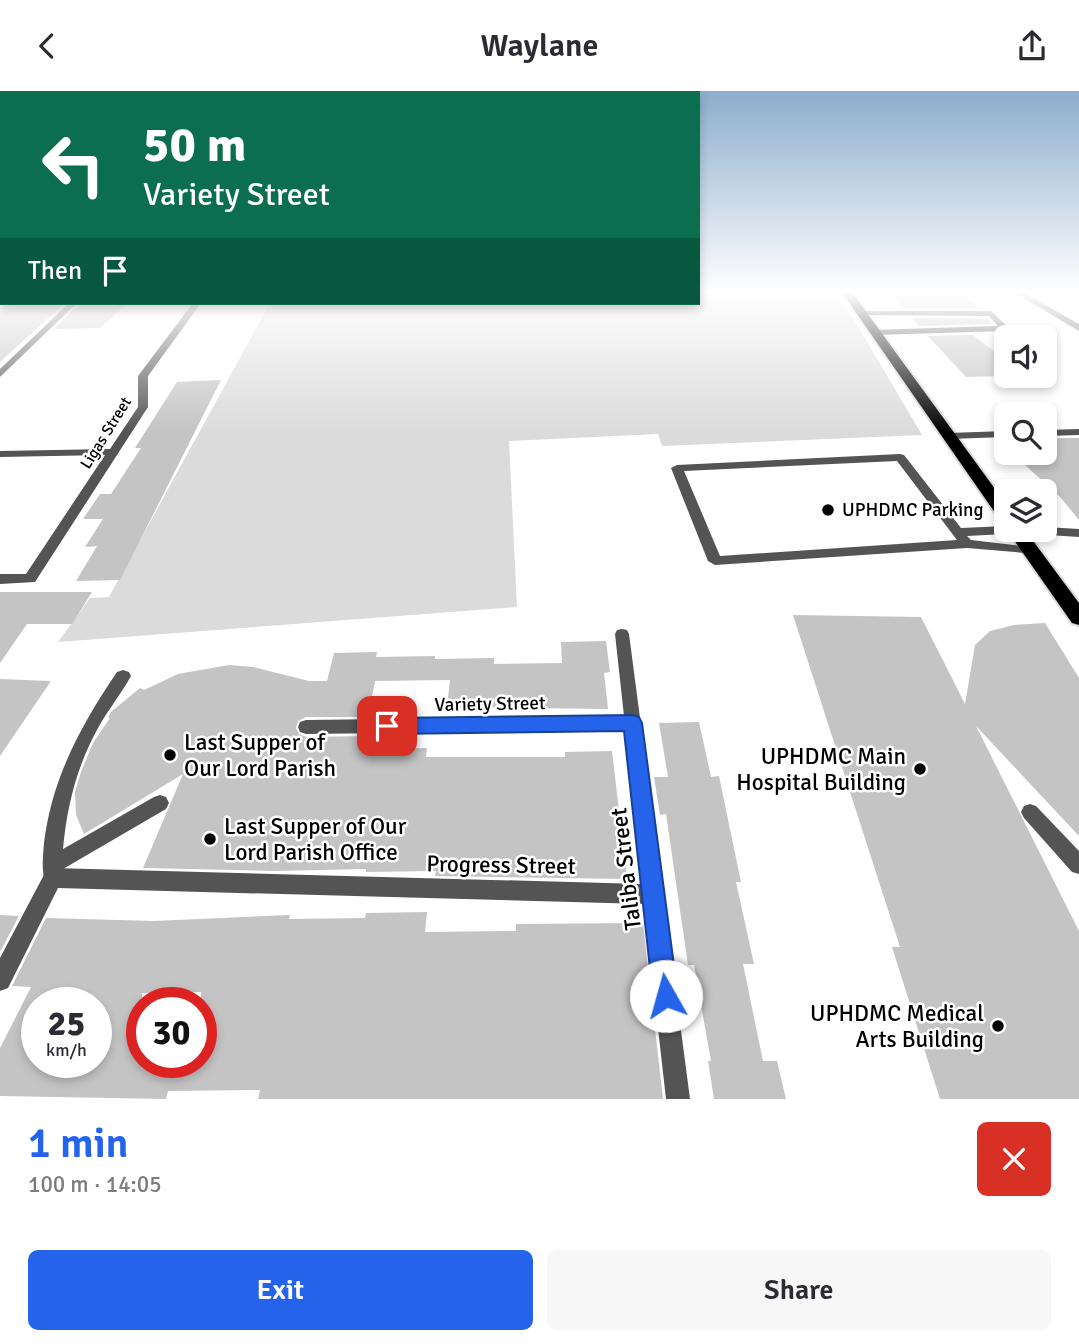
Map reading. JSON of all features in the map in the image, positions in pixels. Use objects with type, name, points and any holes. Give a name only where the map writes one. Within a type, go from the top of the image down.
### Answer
[{"type":"highway","points":[[879,338],[994,499]]},
{"type":"highway","points":[[1025,542],[1079,618]]},
{"type":"street","points":[[0,374],[37,338]]},
{"type":"street","name":"Ligas Street","points":[[0,579],[30,579],[143,407],[143,376],[171,338]]},
{"type":"street","points":[[1057,433],[1079,432]]},
{"type":"street","points":[[948,436],[994,434]]},
{"type":"street","points":[[0,454],[114,452]]},
{"type":"street","points":[[967,544],[900,457],[677,468],[715,561],[967,544],[1032,551]]},
{"type":"street","points":[[960,532],[994,531]]},
{"type":"street","points":[[1057,532],[1079,533]]},
{"type":"street","name":"Taliba Street","points":[[622,634],[678,1099]]},
{"type":"street","points":[[0,980],[53,872],[57,812],[71,762],[94,717],[123,676]]},
{"type":"street","name":"Variety Street","points":[[306,727],[633,723]]},
{"type":"street","points":[[53,872],[160,803]]},
{"type":"street","points":[[1030,812],[1079,865]]},
{"type":"street","name":"Progress Street","points":[[53,872],[653,894]]},
{"type":"shaded area","points":[[251,338],[865,338],[922,435],[662,446],[658,434],[509,441],[517,607],[58,642],[90,598],[109,597]]},
{"type":"building","points":[[0,338],[26,338],[0,362]]},
{"type":"building","points":[[930,338],[977,338],[994,351],[994,376],[966,377]]},
{"type":"building","points":[[221,380],[120,580],[76,581],[97,546],[85,547],[103,519],[83,519],[100,494],[111,494],[141,448],[135,448],[177,382]]},
{"type":"building","points":[[1057,438],[1079,438],[1079,520],[1057,494],[1057,479],[1040,479],[1025,465],[1057,465]]},
{"type":"building","points":[[0,592],[92,592],[72,624],[27,624],[0,663]]},
{"type":"building","points":[[793,615],[921,617],[965,704],[975,645],[990,631],[1014,625],[1045,623],[1079,678],[1079,836],[976,726],[1079,931],[1079,1099],[940,1099],[892,947],[900,947]]},
{"type":"building","points":[[606,641],[610,672],[604,673],[608,709],[447,707],[450,680],[375,681],[368,717],[306,717],[298,721],[296,728],[299,734],[306,737],[365,736],[362,749],[427,748],[426,757],[565,757],[565,752],[612,751],[627,879],[435,876],[436,871],[366,872],[366,869],[274,871],[143,868],[183,774],[84,834],[76,815],[75,792],[81,772],[93,743],[112,711],[140,688],[144,690],[178,674],[229,665],[253,667],[309,681],[327,681],[334,653],[377,652],[376,657],[435,656],[435,659],[494,658],[494,664],[562,663],[561,642]]},
{"type":"building","points":[[0,679],[51,681],[0,756]]},
{"type":"building","points":[[699,722],[711,777],[719,776],[741,882],[736,882],[754,964],[743,964],[763,1061],[777,1061],[786,1099],[714,1099],[708,1061],[711,1061],[694,965],[688,965],[666,814],[660,815],[654,777],[668,777],[659,723]]},
{"type":"building","points":[[427,912],[425,932],[516,931],[516,924],[643,923],[663,1099],[258,1099],[260,1090],[168,1091],[166,1099],[0,1096],[0,1048],[21,1007],[21,1078],[112,1078],[112,987],[12,986],[46,918],[154,921],[290,915],[289,919],[365,918],[366,913]]},
{"type":"building","points":[[0,915],[19,916],[0,952]]},
{"type":"place","name":"UPHDMC Parking","points":[[828,510]]},
{"type":"place","name":"Last Supper of Our Lord Parish","points":[[170,755]]},
{"type":"place","name":"UPHDMC Main Hospital Building","points":[[920,769]]},
{"type":"place","name":"Last Supper of Our Lord Parish Office","points":[[210,839]]},
{"type":"place","name":"UPHDMC Medical Arts Building","points":[[998,1026]]},
{"type":"route","points":[[387,726],[633,723],[666,996]]}]
